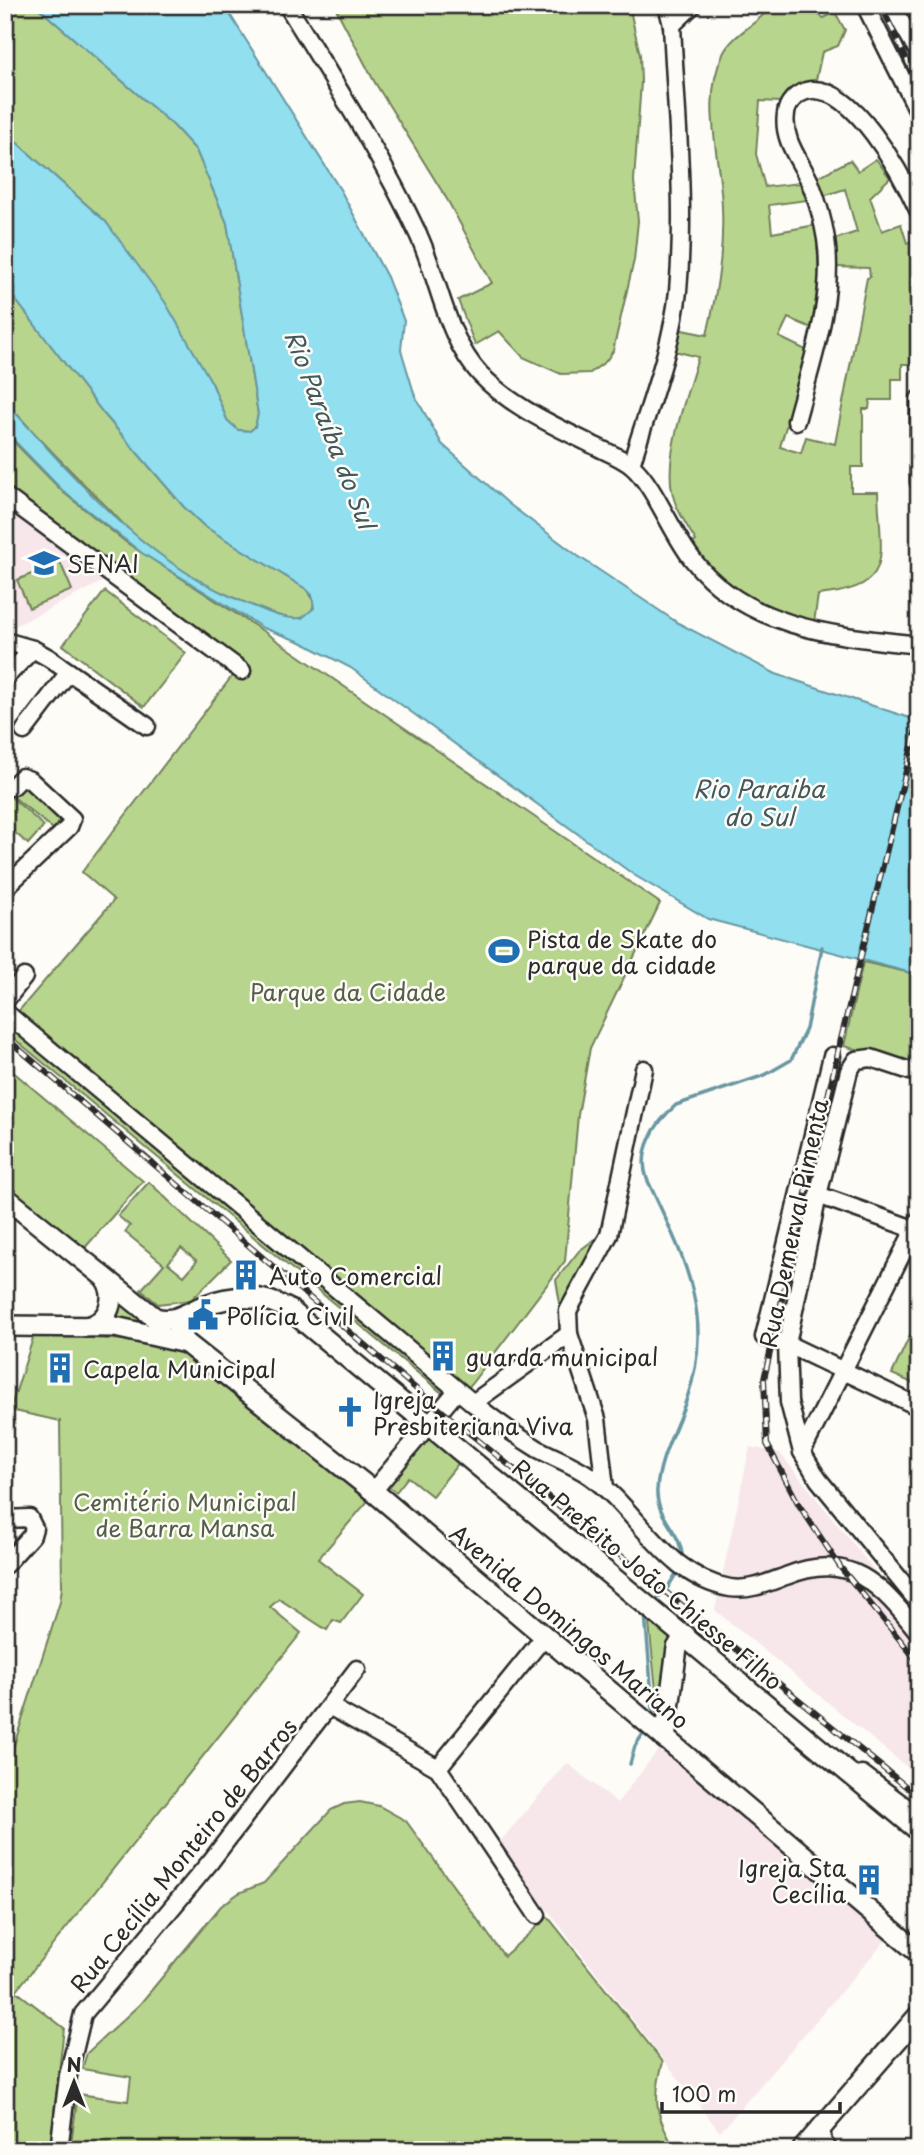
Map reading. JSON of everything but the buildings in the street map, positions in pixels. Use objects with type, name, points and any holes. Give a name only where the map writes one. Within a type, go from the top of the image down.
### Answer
[{"type":"main road","points":[[5,1196],[155,1318],[183,1318]]},
{"type":"main road","points":[[85,1327],[99,1323],[106,1314],[111,1292],[109,1281]]},
{"type":"main road","name":"Rua Prefeito João Chiesse Filho","points":[[183,1318],[205,1305],[231,1298],[257,1298],[276,1302],[290,1310],[685,1635],[919,1834]]},
{"type":"main road","points":[[183,1318],[178,1329],[186,1343]]},
{"type":"main road","points":[[5,1326],[130,1329],[186,1343]]},
{"type":"main road","name":"Avenida Domingos Mariano","points":[[186,1343],[373,1491],[919,1953]]},
{"type":"main road","points":[[661,1736],[677,1648],[685,1635]]},
{"type":"main road","points":[[802,2150],[919,2015]]},
{"type":"street","points":[[287,5],[340,92],[402,204],[430,261],[457,337],[473,366],[527,410],[631,465],[694,561],[750,607],[789,625],[919,645]]},
{"type":"street","points":[[631,465],[673,325],[678,290],[680,208],[672,25],[667,5]]},
{"type":"street","points":[[672,25],[693,5]]},
{"type":"street","points":[[865,5],[918,111]]},
{"type":"street","points":[[891,5],[919,52]]},
{"type":"street","points":[[796,421],[821,316],[827,265],[826,240],[816,199],[786,133],[786,110],[794,98],[805,92],[824,91],[838,96],[850,106],[900,175],[919,212]]},
{"type":"street","points":[[919,399],[919,483]]},
{"type":"street","points":[[5,496],[242,671]]},
{"type":"street","points":[[5,641],[33,649],[147,726]]},
{"type":"street","points":[[5,678],[33,649]]},
{"type":"street","points":[[24,731],[69,672]]},
{"type":"street","points":[[5,788],[13,786],[22,777],[30,780],[69,813],[72,819],[69,827],[5,888]]},
{"type":"street","points":[[5,1000],[23,977]]},
{"type":"street","points":[[5,1012],[456,1392],[514,1435],[589,1476],[605,1488],[680,1565],[705,1580],[731,1588],[750,1588],[805,1569],[834,1565],[856,1573],[877,1588],[919,1633]]},
{"type":"street","points":[[832,1056],[764,1337],[787,1344],[919,1406]]},
{"type":"street","name":"Rua Demerval Pimenta","points":[[919,1074],[865,1057],[853,1064],[818,1195],[787,1344],[789,1402],[802,1452],[818,1479],[919,1603]]},
{"type":"street","points":[[605,1488],[597,1419],[569,1334],[568,1319],[572,1301],[599,1256],[615,1217],[644,1069]]},
{"type":"street","points":[[802,1452],[917,1226],[818,1195]]},
{"type":"street","points":[[472,1403],[569,1334]]},
{"type":"street","points":[[373,1491],[456,1392]]},
{"type":"street","points":[[5,1519],[29,1518],[34,1528],[32,1535],[5,1565]]},
{"type":"street","points":[[438,1768],[544,1637]]},
{"type":"street","name":"Rua Cecília Monteiro de Barros","points":[[59,2150],[68,2076],[83,2014],[211,1861],[357,1670]]},
{"type":"street","points":[[331,1707],[438,1768],[537,1915]]},
{"type":"street","points":[[838,1766],[868,1777],[919,1816]]},
{"type":"street","points":[[821,2128],[823,2142],[829,2150]]},
{"type":"shaded area","name":"SENAI","points":[[5,502],[106,580],[5,631]]},
{"type":"shaded area","points":[[750,1447],[780,1453],[919,1626],[919,1777],[715,1610]]},
{"type":"shaded area","points":[[660,1748],[890,1935],[720,2132],[497,1845],[567,1763],[617,1803]]},
{"type":"green space","points":[[5,5],[35,5],[173,125],[196,150],[227,223],[258,414],[255,427],[250,431],[238,430],[227,420],[212,383],[106,222],[5,132]]},
{"type":"green space","points":[[334,5],[629,5],[640,55],[641,82],[634,181],[638,221],[634,260],[613,351],[606,361],[590,373],[561,374],[523,357],[499,331],[475,345],[458,300],[492,283],[448,201],[374,81]]},
{"type":"green space","points":[[772,5],[802,5],[824,18],[835,12],[845,30],[838,46],[822,52],[816,80],[789,89],[781,102],[760,101],[756,154],[765,187],[800,183],[807,200],[769,205],[772,233],[816,225],[819,275],[812,328],[788,318],[779,337],[808,351],[780,447],[801,453],[806,437],[835,444],[867,278],[870,277],[869,268],[836,267],[835,239],[857,232],[845,189],[820,197],[814,179],[850,160],[858,171],[876,159],[890,178],[870,197],[882,231],[901,224],[907,243],[919,239],[915,364],[902,364],[902,379],[892,379],[892,400],[870,400],[869,409],[863,409],[863,467],[851,467],[851,492],[878,492],[881,551],[878,565],[872,576],[861,585],[818,595],[814,623],[776,612],[760,604],[717,574],[690,546],[696,541],[677,507],[671,486],[673,449],[698,357],[671,350],[677,329],[707,335],[721,256],[721,189],[712,111],[716,72],[727,47]]},
{"type":"green space","points":[[5,286],[104,414],[184,507],[204,526],[306,589],[314,602],[309,614],[291,618],[271,613],[209,586],[165,561],[70,470],[5,401]]},
{"type":"green space","name":"Parque da Cidade","points":[[5,433],[64,493],[127,543],[266,633],[660,903],[590,1048],[578,1115],[565,1261],[462,1396],[442,1393],[5,1031],[5,1027],[114,900],[82,872],[239,667],[5,488]]},
{"type":"green space","points":[[60,562],[72,590],[29,608],[17,580]]},
{"type":"green space","points":[[105,591],[186,653],[144,707],[63,645]]},
{"type":"green space","points":[[23,780],[65,814],[53,829],[11,795]]},
{"type":"green space","points":[[11,797],[44,826],[28,844],[5,824],[5,803]]},
{"type":"green space","points":[[863,962],[919,975],[919,1068],[844,1046]]},
{"type":"green space","points":[[5,1065],[143,1181],[83,1250],[5,1185]]},
{"type":"green space","points":[[149,1182],[231,1260],[191,1300],[158,1304],[141,1290],[164,1264],[125,1232],[130,1226],[118,1216]],"holes":[[[181,1248],[197,1261],[184,1276],[168,1263]]]},
{"type":"green space","points":[[607,1230],[561,1310],[556,1280],[579,1251]]},
{"type":"green space","points":[[117,1298],[161,1321],[175,1333],[113,1320]]},
{"type":"green space","points":[[919,1316],[919,1386],[892,1374]]},
{"type":"green space","name":"Cemitério Municipal de Barra Mansa","points":[[34,1335],[127,1340],[185,1354],[368,1501],[318,1559],[363,1594],[341,1623],[333,1620],[327,1630],[279,1599],[270,1607],[301,1633],[16,1991],[64,2028],[50,2150],[5,2150],[5,1773],[60,1602],[62,1587],[60,1421],[10,1410]]},
{"type":"green space","points":[[431,1426],[466,1454],[432,1496],[408,1477],[396,1492],[385,1484]]},
{"type":"green space","points":[[648,1614],[671,1631],[659,1719]]},
{"type":"green space","points":[[360,1802],[379,1806],[406,1821],[504,1956],[548,1917],[663,2062],[658,2088],[658,2108],[675,2150],[70,2150],[78,2094],[128,2101],[131,2077],[82,2069],[87,2053],[140,2004],[221,1906],[239,1893],[264,1883],[331,1810],[344,1804]]},
{"type":"water","name":"Rio Paraiba do Sul","points":[[35,5],[224,5],[341,191],[387,277],[404,321],[401,350],[415,396],[442,444],[509,504],[578,556],[678,623],[776,674],[919,721],[919,975],[708,919],[634,875],[351,668],[301,642],[263,628],[142,553],[64,492],[5,431],[5,401],[59,461],[116,518],[147,545],[214,589],[282,617],[302,618],[314,608],[312,595],[306,589],[204,526],[184,507],[104,414],[5,286],[5,132],[106,222],[165,302],[212,383],[227,420],[238,430],[250,431],[255,427],[258,414],[227,223],[196,150],[173,125]]},
{"type":"waterway","points":[[682,1558],[678,1541],[660,1508],[657,1490],[665,1454],[687,1398],[695,1368],[698,1339],[696,1311],[683,1258],[647,1179],[644,1158],[646,1148],[661,1120],[676,1105],[765,1075],[791,1060],[806,1029],[822,947]]},
{"type":"waterway","points":[[654,1602],[668,1587],[679,1569]]},
{"type":"waterway","points":[[645,1613],[654,1720]]},
{"type":"waterway","points":[[630,1764],[635,1746],[645,1731]]},
{"type":"railway","points":[[881,5],[919,86]]},
{"type":"railway","points":[[919,717],[840,1043],[764,1379],[767,1444],[799,1505],[841,1568],[919,1663]]},
{"type":"railway","points":[[5,1037],[442,1411],[919,1797]]},
{"type":"place","name":"SENAI","points":[[44,563]]},
{"type":"place","name":"Pista de Skate do parque da cidade","points":[[504,951]]},
{"type":"place","name":"Auto Comercial","points":[[246,1275]]},
{"type":"place","name":"Polícia Civil","points":[[203,1315]]},
{"type":"place","name":"guarda municipal","points":[[443,1356]]},
{"type":"place","name":"Capela Municipal","points":[[60,1368]]},
{"type":"place","name":"Igreja Presbiteriana Viva","points":[[350,1412]]},
{"type":"place","name":"Igreja Sta Cecília","points":[[869,1880]]},
{"type":"water label","name":"Rio Paraíba do Sul","points":[[331,429]]}]
